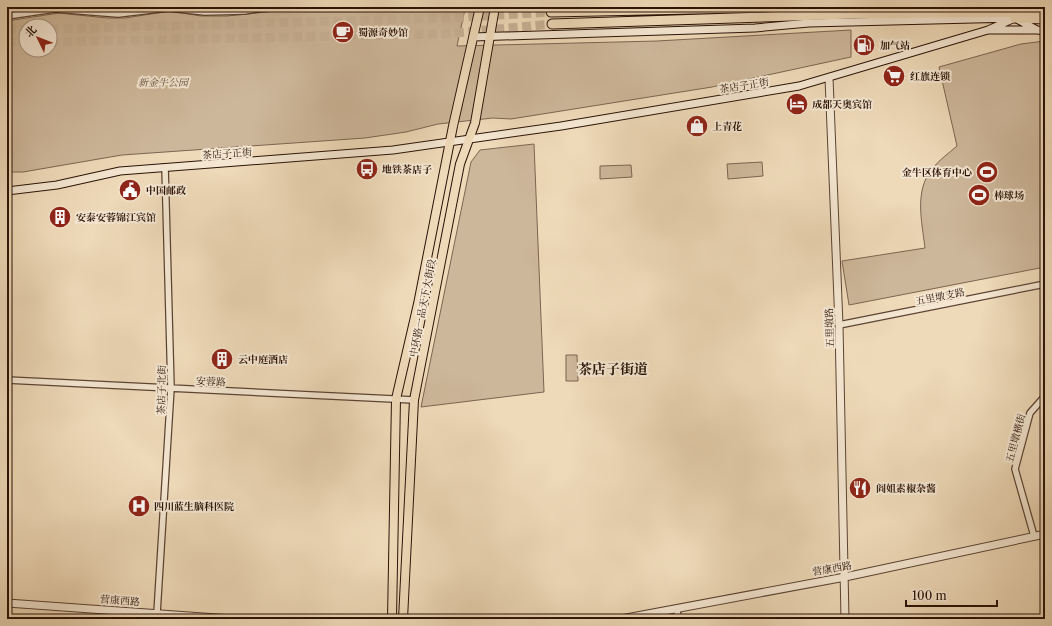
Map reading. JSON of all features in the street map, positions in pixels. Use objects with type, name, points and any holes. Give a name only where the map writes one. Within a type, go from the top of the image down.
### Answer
[{"type":"highway","points":[[551,12],[787,7]]},
{"type":"highway","points":[[552,24],[851,14],[1015,15],[1045,12]]},
{"type":"highway","points":[[1015,15],[1045,19]]},
{"type":"main road","name":"中环路一品天下大街段","points":[[392,619],[396,399],[418,304],[450,142],[480,7]]},
{"type":"main road","name":"中环路一品天下大街段","points":[[403,619],[414,400],[460,164],[475,123],[495,7]]},
{"type":"main road","points":[[473,37],[608,31],[755,28],[809,23],[1015,15],[1037,30]]},
{"type":"main road","name":"茶店子正街","points":[[7,191],[57,185],[120,171],[343,154],[450,142],[561,126],[784,89],[829,78],[988,30],[1015,15]]},
{"type":"main road","points":[[988,30],[1045,30]]},
{"type":"main road","name":"五里墩路","points":[[829,78],[839,325],[845,619]]},
{"type":"main road","name":"营康西路","points":[[621,619],[845,577],[1045,534]]},
{"type":"main road","name":"营康西路","points":[[7,603],[231,619]]},
{"type":"street","points":[[7,16],[27,10],[55,9],[118,14],[168,7],[205,12],[244,11],[270,7]]},
{"type":"street","name":"茶店子北街","points":[[157,613],[171,388],[165,167]]},
{"type":"street","name":"五里墩支路","points":[[839,325],[1045,284]]},
{"type":"street","name":"安蓉路","points":[[7,380],[414,400]]},
{"type":"street","name":"五里墩横街","points":[[1034,536],[1015,469],[1030,413],[1045,396]]},
{"type":"street","points":[[677,609],[678,619]]},
{"type":"green space","name":"新金牛公园","points":[[290,7],[342,7],[369,10],[407,7],[465,9],[457,46],[657,41],[851,30],[851,57],[712,87],[511,119],[493,118],[438,124],[406,132],[365,138],[122,155],[23,172],[7,172],[7,21],[18,19],[18,58],[58,58],[58,18],[26,18],[59,13],[107,18],[125,18],[170,11],[201,16],[227,16],[267,12]]},
{"type":"green space","name":"金牛区体育中心","points":[[1045,41],[1045,267],[849,305],[842,261],[925,248],[921,217],[921,197],[923,187],[926,178],[932,169],[957,146],[939,67],[1021,44]]},
{"type":"green space","points":[[534,144],[544,392],[421,407],[471,162],[480,150]]},
{"type":"green space","points":[[762,162],[763,176],[728,179],[727,164]]},
{"type":"green space","points":[[631,165],[632,177],[600,179],[600,166]]},
{"type":"green space","points":[[566,355],[577,355],[578,381],[566,381]]},
{"type":"tunnel","points":[[58,29],[447,18],[551,12]]},
{"type":"tunnel","points":[[58,42],[445,34],[552,24]]},
{"type":"tunnel","points":[[7,29],[18,29]]},
{"type":"tunnel","points":[[7,42],[18,42]]},
{"type":"place","name":"蜀源奇妙馆","points":[[343,32]]},
{"type":"place","name":"加气站","points":[[864,45]]},
{"type":"place","name":"红旗连锁","points":[[894,76]]},
{"type":"place","name":"成都天奥宾馆","points":[[797,104]]},
{"type":"place","name":"上青花","points":[[697,126]]},
{"type":"place","name":"地铁茶店子","points":[[367,169]]},
{"type":"place","name":"金牛区体育中心","points":[[987,172]]},
{"type":"place","name":"中国邮政","points":[[130,190]]},
{"type":"place","name":"棒球场","points":[[979,195]]},
{"type":"place","name":"安泰安蓉锦江宾馆","points":[[60,217]]},
{"type":"place","name":"云中庭酒店","points":[[222,359]]},
{"type":"place","name":"阎姐素椒杂酱","points":[[860,488]]},
{"type":"place","name":"四川蓝生脑科医院","points":[[139,506]]},
{"type":"district","name":"茶店子街道","points":[[613,369]]}]
